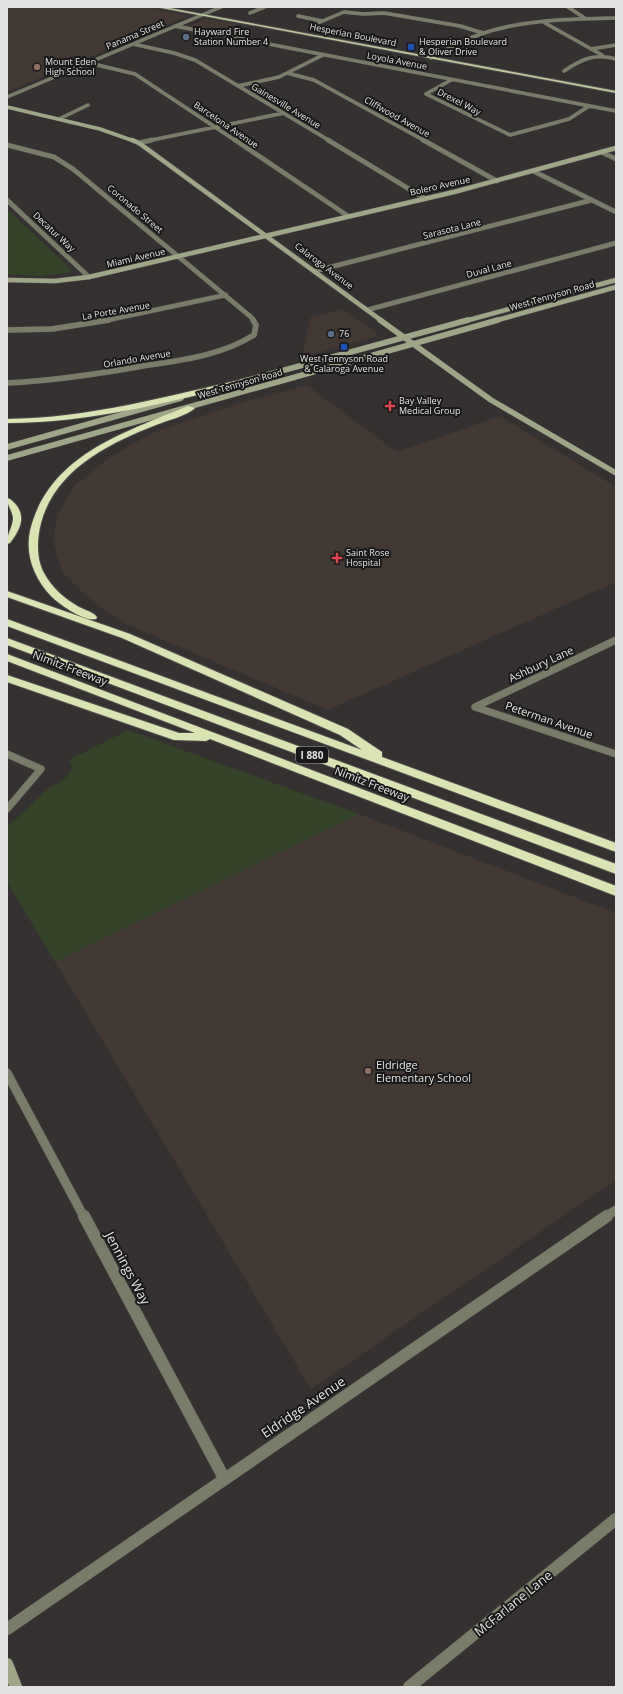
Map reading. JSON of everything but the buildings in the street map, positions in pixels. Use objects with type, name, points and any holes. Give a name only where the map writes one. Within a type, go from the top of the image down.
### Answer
[{"type":"highway","points":[[7,421],[75,416],[121,408],[248,380]]},
{"type":"highway","points":[[126,636],[67,604],[51,590],[36,567],[33,532],[38,515],[50,492],[72,468],[91,453],[120,437],[191,408]]},
{"type":"highway","points":[[7,501],[12,505],[17,513],[18,522],[14,532],[7,541]]},
{"type":"highway","points":[[7,594],[126,636],[344,732],[392,765]]},
{"type":"highway","name":"Nimitz Freeway","points":[[7,622],[616,848]]},
{"type":"highway","name":"I 880","points":[[7,641],[616,869]]},
{"type":"highway","name":"Nimitz Freeway","points":[[7,657],[213,738],[616,891]]},
{"type":"highway","points":[[7,678],[178,737],[213,738]]},
{"type":"main road","name":"Hesperian Boulevard","points":[[158,7],[616,92]]},
{"type":"main road","name":"Hesperian Boulevard","points":[[184,7],[616,87]]},
{"type":"street","name":"Panama Street","points":[[7,97],[222,7]]},
{"type":"street","points":[[250,13],[265,7]]},
{"type":"street","points":[[568,7],[586,19]]},
{"type":"street","points":[[378,9],[384,13]]},
{"type":"street","points":[[313,25],[344,12],[363,14],[384,13],[460,26],[483,33]]},
{"type":"street","points":[[298,16],[322,21]]},
{"type":"street","points":[[431,58],[483,33],[511,27],[544,23],[616,18]]},
{"type":"street","points":[[544,23],[602,55],[616,59]]},
{"type":"street","name":"Loyola Avenue","points":[[175,26],[616,111]]},
{"type":"street","name":"Gainesville Avenue","points":[[133,44],[191,58],[424,198]]},
{"type":"street","points":[[591,49],[616,45]]},
{"type":"street","points":[[238,86],[270,80],[323,55]]},
{"type":"street","points":[[564,71],[590,55],[602,55]]},
{"type":"street","name":"Barcelona Avenue","points":[[88,63],[135,74],[348,216]]},
{"type":"street","name":"Cliffwood Avenue","points":[[287,73],[314,80],[497,181]]},
{"type":"street","name":"Drexel Way","points":[[451,80],[426,94],[510,135],[569,119],[588,106]]},
{"type":"street","points":[[59,119],[88,105]]},
{"type":"street","name":"Calaroga Avenue","points":[[7,107],[112,132],[139,143],[366,310],[415,344],[489,400],[616,473]]},
{"type":"street","points":[[139,143],[284,114]]},
{"type":"street","name":"Coronado Street","points":[[7,145],[41,153],[64,162],[226,295],[251,317],[256,325]]},
{"type":"street","name":"Bolero Avenue","points":[[266,236],[497,181],[616,148]]},
{"type":"street","points":[[601,152],[616,159]]},
{"type":"street","points":[[533,171],[616,212]]},
{"type":"street","name":"Decatur Way","points":[[7,200],[89,277]]},
{"type":"street","name":"Sarasota Lane","points":[[315,271],[527,218],[592,200]]},
{"type":"street","name":"Miami Avenue","points":[[7,280],[55,281],[89,277],[266,236]]},
{"type":"street","name":"Duval Lane","points":[[366,310],[616,243]]},
{"type":"street","name":"West Tennyson Road","points":[[7,447],[616,280]]},
{"type":"street","name":"West Tennyson Road","points":[[7,458],[191,408],[616,287]]},
{"type":"street","name":"La Porte Avenue","points":[[7,330],[34,331],[53,329],[136,316],[226,295]]},
{"type":"street","name":"Orlando Avenue","points":[[7,383],[78,378],[198,356],[237,346],[254,335],[256,325]]},
{"type":"street","name":"Ashbury Lane","points":[[475,707],[616,640]]},
{"type":"street","name":"Peterman Avenue","points":[[475,707],[616,754]]},
{"type":"street","points":[[7,754],[41,769],[7,809]]},
{"type":"street","name":"Jennings Way","points":[[7,1073],[224,1478]]},
{"type":"street","name":"Eldridge Avenue","points":[[7,1629],[224,1478],[616,1210]]},
{"type":"street","name":"McFarlane Lane","points":[[409,1687],[616,1519]]},
{"type":"street","points":[[7,1664],[16,1687]]},
{"type":"shaded area","name":"Mount Eden High School","points":[[7,7],[145,7],[188,16],[7,92]]},
{"type":"shaded area","points":[[206,19],[238,24],[221,32],[190,26]]},
{"type":"shaded area","points":[[343,309],[375,332],[377,336],[302,357],[310,318]]},
{"type":"shaded area","name":"Saint Rose Hospital","points":[[307,385],[397,452],[500,416],[616,487],[616,582],[328,710],[123,623],[90,599],[63,574],[53,542],[58,513],[75,485],[110,457],[154,432],[247,401]]},
{"type":"shaded area","name":"Eldridge Elementary School","points":[[359,814],[616,913],[616,1180],[311,1389],[55,962]]},
{"type":"green space","points":[[7,209],[71,269],[69,273],[39,276],[7,274]]},
{"type":"green space","points":[[128,730],[359,814],[55,962],[7,882],[7,826],[22,814],[44,792],[66,777],[72,768],[69,760]]},
{"type":"place","name":"Hayward Fire Station Number 4","points":[[186,37]]},
{"type":"place","name":"Hesperian Boulevard & Oliver Drive","points":[[411,47]]},
{"type":"place","name":"Mount Eden High School","points":[[37,67]]},
{"type":"place","name":"76","points":[[331,334]]},
{"type":"place","name":"West Tennyson Road & Calaroga Avenue","points":[[344,347]]},
{"type":"place","name":"Bay Valley Medical Group","points":[[390,406]]},
{"type":"place","name":"Saint Rose Hospital","points":[[337,558]]},
{"type":"place","name":"Eldridge Elementary School","points":[[368,1071]]}]
